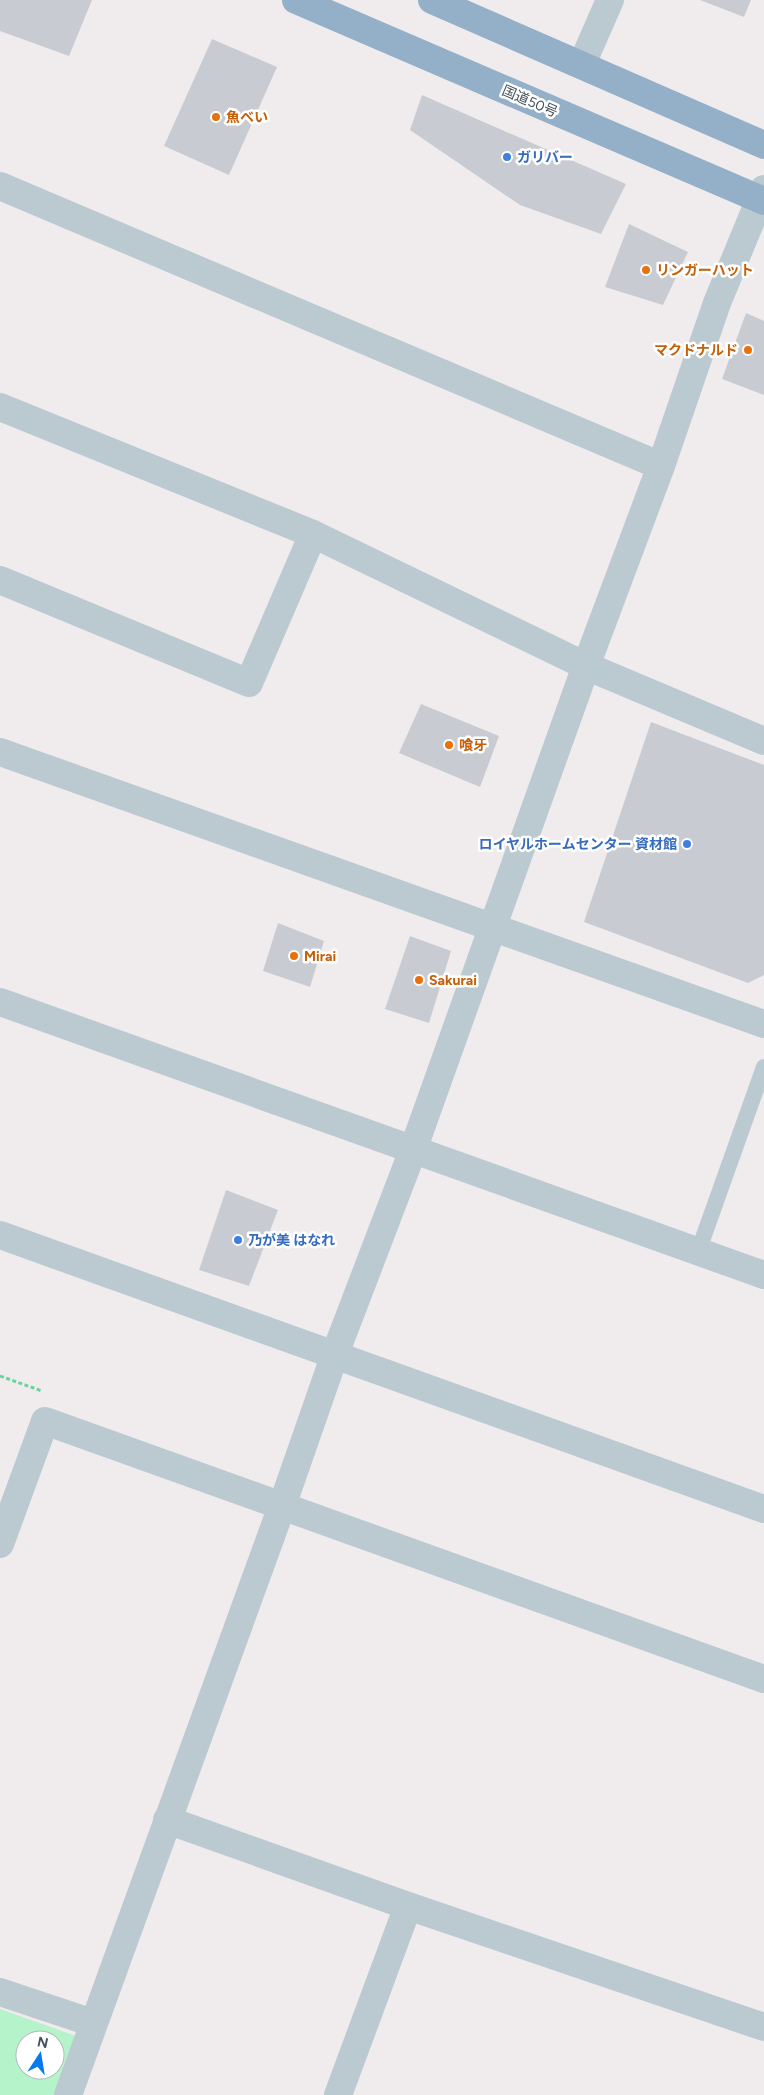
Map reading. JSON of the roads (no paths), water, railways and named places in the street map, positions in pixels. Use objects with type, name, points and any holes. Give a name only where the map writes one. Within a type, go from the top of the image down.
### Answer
[{"type":"highway","name":"国道50号","points":[[296,0],[763,196]]},
{"type":"highway","points":[[432,0],[764,145]]},
{"type":"street","points":[[582,64],[610,0]]},
{"type":"street","points":[[0,186],[661,466]]},
{"type":"street","points":[[68,2095],[282,1506],[335,1354],[413,1150],[494,928],[586,666],[661,466],[717,303],[763,196]]},
{"type":"street","points":[[0,407],[313,534],[586,666],[764,741]]},
{"type":"street","points":[[0,580],[249,683],[313,534]]},
{"type":"street","points":[[0,752],[764,1024]]},
{"type":"street","points":[[0,1002],[764,1275]]},
{"type":"street","points":[[0,1235],[764,1509]]},
{"type":"street","points":[[3,1527],[45,1421],[764,1679]]},
{"type":"street","points":[[167,1820],[408,1906],[764,2027]]},
{"type":"street","points":[[338,2095],[408,1906]]},
{"type":"street","points":[[0,1992],[94,2023]]},
{"type":"lane","points":[[698,1252],[764,1067]]},
{"type":"place","name":"魚べい","points":[[216,117]]},
{"type":"place","name":"ガリバー","points":[[507,157]]},
{"type":"place","name":"リンガーハット","points":[[646,270]]},
{"type":"place","name":"マクドナルド","points":[[748,350]]},
{"type":"place","name":"喰牙","points":[[449,745]]},
{"type":"place","name":"ロイヤルホームセンター 資材館","points":[[687,844]]},
{"type":"place","name":"Mirai","points":[[294,956]]},
{"type":"place","name":"Sakurai","points":[[419,980]]},
{"type":"place","name":"乃が美 はなれ","points":[[238,1240]]}]
